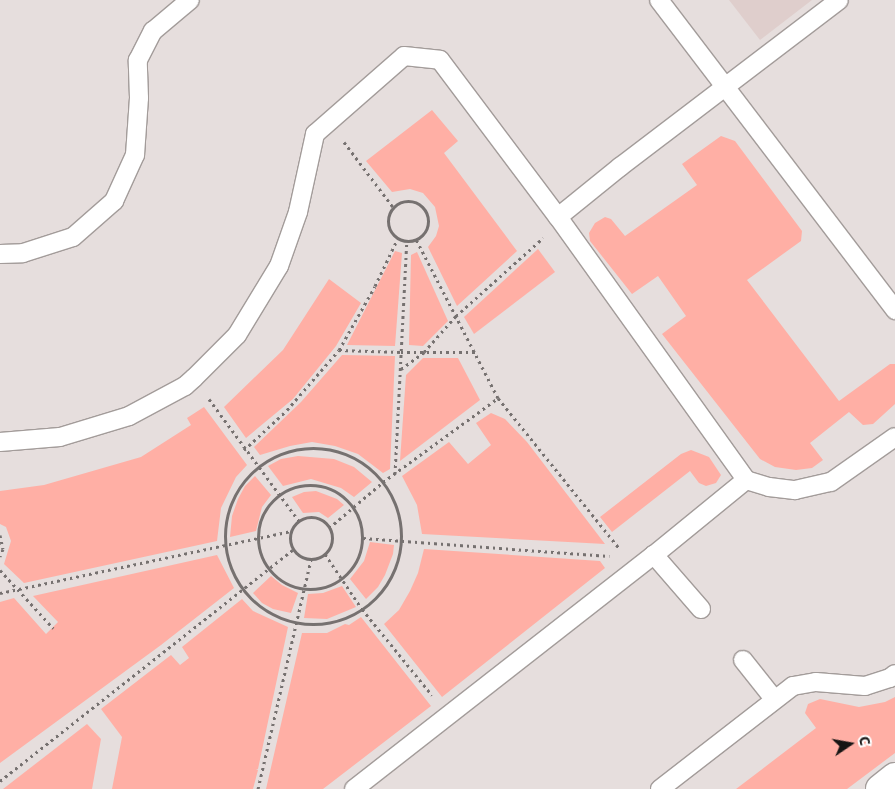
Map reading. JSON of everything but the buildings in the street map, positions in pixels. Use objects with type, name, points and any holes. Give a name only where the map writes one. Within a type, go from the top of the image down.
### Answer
[{"type":"street","points":[[880,789],[895,777]]},
{"type":"lane","points":[[0,254],[23,253],[73,237],[114,200],[135,155],[139,98],[138,60],[153,31],[190,0]]},
{"type":"lane","points":[[659,0],[895,310]]},
{"type":"lane","points":[[560,220],[725,87],[839,0]]},
{"type":"lane","points":[[0,442],[60,437],[129,416],[185,386],[194,378],[236,335],[279,266],[298,212],[315,134],[404,56],[440,60],[560,220],[746,480],[769,488],[795,490],[831,482],[895,437]]},
{"type":"lane","points":[[354,789],[449,715],[632,563],[654,554],[746,480]]},
{"type":"lane","points":[[654,554],[701,609]]},
{"type":"lane","points":[[743,660],[774,699]]},
{"type":"lane","points":[[660,789],[793,686],[816,682],[865,686],[890,678],[895,674]]},
{"type":"path","points":[[328,122],[393,207]]},
{"type":"path","points":[[402,201],[412,201],[422,205],[427,214],[428,224],[424,233],[416,239],[407,241],[398,238],[388,224],[393,207],[402,201]]},
{"type":"path","points":[[400,369],[424,352],[456,316],[560,220]]},
{"type":"path","points":[[244,450],[287,410],[339,350],[375,286],[398,238]]},
{"type":"path","points":[[416,239],[498,398],[632,563]]},
{"type":"path","points":[[395,474],[407,241]]},
{"type":"path","points":[[339,350],[475,352]]},
{"type":"path","points":[[329,528],[383,482],[498,398]]},
{"type":"path","points":[[232,430],[244,450],[280,494],[299,521]]},
{"type":"path","points":[[310,448],[338,451],[363,463],[383,482],[396,506],[401,541],[398,561],[386,586],[362,609],[342,620],[316,625],[295,622],[263,609],[243,590],[229,566],[226,546],[228,511],[240,486],[258,467],[283,453],[310,448]]},
{"type":"path","points":[[309,484],[325,487],[340,494],[353,508],[360,519],[363,538],[360,552],[353,566],[342,578],[328,586],[312,589],[296,587],[281,580],[270,570],[261,554],[258,538],[260,522],[267,507],[280,494],[292,488],[309,484]]},
{"type":"path","points":[[306,518],[319,519],[329,528],[331,542],[325,554],[311,559],[304,559],[294,550],[290,542],[292,531],[299,521],[306,518]]},
{"type":"path","points":[[0,593],[292,531]]},
{"type":"path","points":[[0,536],[3,550],[0,556]]},
{"type":"path","points":[[363,538],[632,563]]},
{"type":"path","points":[[0,781],[294,550]]},
{"type":"path","points":[[325,554],[362,609],[449,715]]},
{"type":"path","points":[[258,789],[311,559]]},
{"type":"path","points":[[0,570],[53,628]]},
{"type":"shaded area","points":[[729,0],[812,0],[760,40]]},
{"type":"shaded area","points":[[432,110],[458,141],[444,153],[517,251],[457,306],[428,247],[436,236],[439,226],[435,207],[423,193],[410,189],[392,192],[366,161]]},
{"type":"shaded area","points":[[721,136],[735,141],[802,231],[801,241],[747,280],[839,401],[890,364],[895,364],[895,404],[873,424],[863,425],[849,412],[810,443],[823,460],[812,468],[796,470],[775,467],[760,459],[662,334],[686,316],[658,276],[632,294],[590,241],[589,233],[595,223],[605,217],[611,219],[625,236],[697,185],[682,164]]},
{"type":"shaded area","points":[[538,249],[555,272],[474,334],[464,317]]},
{"type":"shaded area","points":[[395,251],[402,253],[395,346],[347,345]]},
{"type":"shaded area","points":[[417,252],[448,321],[423,346],[409,345],[411,255]]},
{"type":"shaded area","points":[[329,279],[361,303],[336,346],[293,399],[246,438],[224,407],[283,350]]},
{"type":"shaded area","points":[[342,355],[395,356],[390,469],[383,473],[358,454],[335,446],[312,442],[260,455],[254,447],[301,402]]},
{"type":"shaded area","points":[[423,358],[458,358],[480,400],[400,461],[406,375]]},
{"type":"shaded area","points":[[204,407],[247,465],[236,477],[221,508],[217,541],[24,583],[4,564],[11,541],[6,527],[0,524],[0,491],[44,485],[141,457],[191,425],[187,418]]},
{"type":"shaded area","points":[[491,413],[505,419],[527,442],[605,544],[422,534],[417,505],[402,476],[449,442],[468,464],[491,445],[476,423]]},
{"type":"shaded area","points":[[691,450],[709,457],[721,475],[716,483],[706,486],[699,483],[690,471],[612,532],[600,517],[681,454]]},
{"type":"shaded area","points":[[298,456],[334,459],[354,467],[372,482],[354,497],[341,488],[311,479],[283,486],[268,466],[281,459]]},
{"type":"shaded area","points":[[255,476],[271,495],[262,507],[256,531],[230,537],[232,516],[238,499],[245,486]]},
{"type":"shaded area","points":[[316,491],[337,499],[344,505],[328,518],[319,512],[303,513],[292,497],[304,492]]},
{"type":"shaded area","points":[[370,542],[394,545],[393,554],[385,575],[378,587],[366,599],[350,579],[364,561]]},
{"type":"shaded area","points":[[424,549],[600,561],[605,568],[442,697],[384,624],[399,610],[410,591],[418,573]]},
{"type":"shaded area","points":[[217,555],[234,588],[161,645],[0,763],[0,602],[14,598],[46,634],[58,622],[33,596]]},
{"type":"shaded area","points":[[271,576],[282,585],[298,593],[291,613],[273,609],[262,603],[253,593]]},
{"type":"shaded area","points":[[342,586],[356,607],[327,619],[304,618],[308,594],[323,593]]},
{"type":"shaded area","points":[[242,599],[253,611],[288,627],[253,789],[112,789],[122,737],[101,709],[171,655],[180,665],[189,658],[182,647]]},
{"type":"shaded area","points":[[361,617],[431,706],[323,789],[266,789],[302,633],[327,633],[345,624],[349,625]]},
{"type":"shaded area","points":[[895,697],[895,753],[847,789],[736,789],[816,728],[805,713],[808,704],[820,699],[859,707],[885,702]]},
{"type":"shaded area","points":[[87,724],[101,739],[92,789],[3,789]]}]
